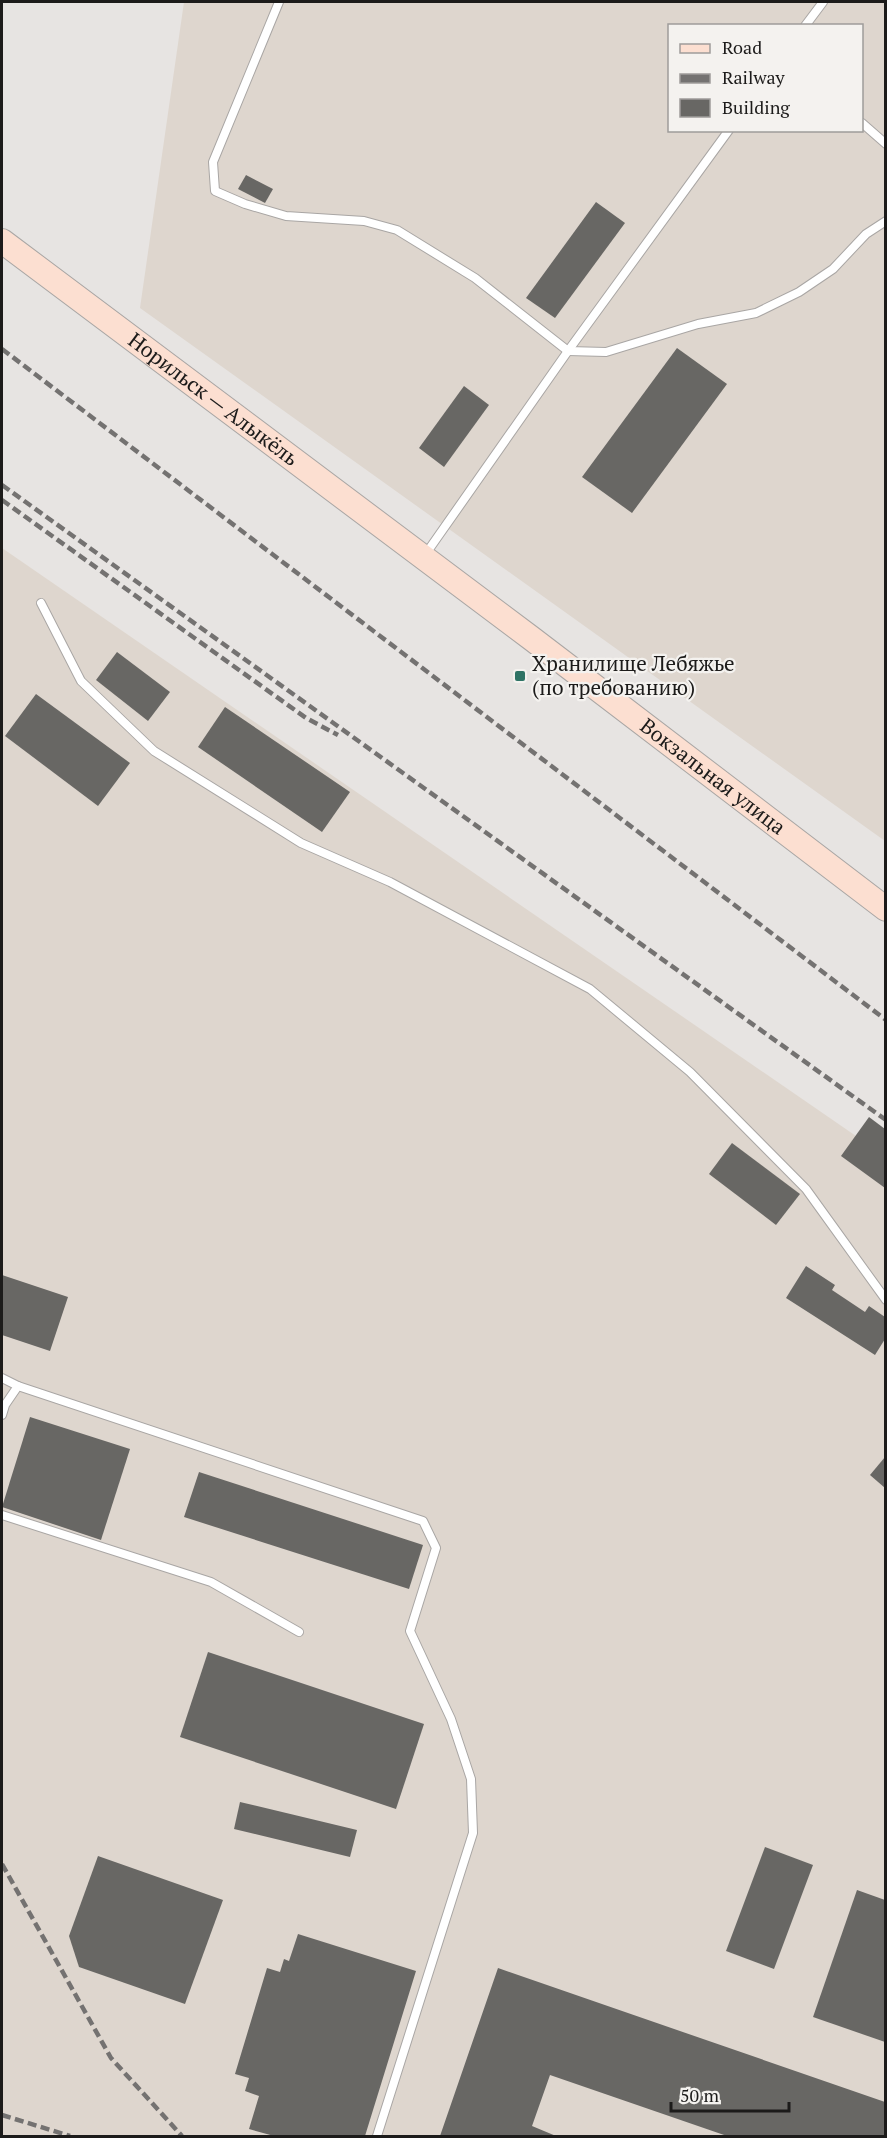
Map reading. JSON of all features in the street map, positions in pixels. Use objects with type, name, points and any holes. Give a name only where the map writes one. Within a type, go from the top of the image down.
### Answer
[{"type":"main road","name":"Норильск — Алыкёль","points":[[2,241],[423,559]]},
{"type":"main road","name":"Вокзальная улица","points":[[423,559],[531,638],[885,909]]},
{"type":"lane","points":[[279,2],[213,162],[215,191],[245,204],[286,216],[364,221],[398,230],[475,278],[568,351],[606,352],[698,324],[756,313],[799,292],[833,269],[866,234],[885,221]]},
{"type":"lane","points":[[806,24],[823,2]]},
{"type":"lane","points":[[863,125],[885,144]]},
{"type":"lane","points":[[423,559],[568,351],[728,132]]},
{"type":"lane","points":[[41,603],[81,681],[154,751],[301,843],[390,882],[590,989],[599,996],[690,1072],[806,1189],[885,1300]]},
{"type":"lane","points":[[2,1378],[18,1386],[423,1521],[436,1548],[410,1631],[451,1719],[471,1779],[472,1833],[377,2136]]},
{"type":"lane","points":[[2,1415],[5,1405],[18,1386]]},
{"type":"lane","points":[[2,1515],[211,1582],[299,1632]]},
{"type":"shaded area","points":[[184,2],[885,2],[885,841],[140,308]]},
{"type":"shaded area","points":[[2,548],[885,1156],[885,2136],[2,2136]]},
{"type":"building","points":[[246,175],[273,189],[265,203],[238,189]]},
{"type":"building","points":[[596,202],[625,223],[555,318],[526,298]]},
{"type":"building","points":[[677,348],[727,384],[632,513],[582,477]]},
{"type":"building","points":[[464,386],[489,405],[444,467],[419,448]]},
{"type":"building","points":[[117,652],[170,692],[148,721],[96,680]]},
{"type":"building","points":[[36,694],[130,763],[98,806],[5,736]]},
{"type":"building","points":[[225,707],[350,792],[322,832],[198,747]]},
{"type":"building","points":[[869,1117],[885,1129],[885,1188],[841,1156]]},
{"type":"building","points":[[732,1143],[800,1194],[776,1225],[709,1174]]},
{"type":"building","points":[[806,1266],[835,1285],[832,1290],[865,1312],[869,1306],[885,1317],[885,1339],[875,1355],[786,1298]]},
{"type":"building","points":[[2,1275],[68,1297],[50,1351],[2,1335]]},
{"type":"building","points":[[30,1417],[130,1449],[101,1540],[2,1507]]},
{"type":"building","points":[[885,1457],[885,1488],[870,1475]]},
{"type":"building","points":[[199,1472],[423,1545],[409,1589],[184,1517]]},
{"type":"building","points":[[208,1652],[424,1724],[396,1809],[180,1737]]},
{"type":"building","points":[[240,1802],[357,1830],[350,1857],[234,1829]]},
{"type":"building","points":[[765,1847],[813,1865],[774,1969],[726,1951]]},
{"type":"building","points":[[98,1856],[223,1900],[185,2004],[79,1967],[69,1936]]},
{"type":"building","points":[[857,1890],[885,1900],[885,2042],[813,2017]]},
{"type":"building","points":[[298,1934],[416,1971],[365,2136],[274,2136],[249,2129],[259,2096],[245,2091],[249,2078],[235,2074],[267,1968],[280,1972],[284,1959],[289,1961]]},
{"type":"building","points":[[498,1968],[885,2102],[885,2136],[727,2136],[550,2075],[532,2126],[556,2136],[440,2136]]},
{"type":"railway","points":[[2,349],[886,1020]]},
{"type":"railway","points":[[2,485],[886,1120]]},
{"type":"railway","points":[[2,500],[306,718],[338,735]]},
{"type":"railway","points":[[2,1864],[111,2058],[182,2136]]},
{"type":"railway","points":[[2,2115],[70,2136]]},
{"type":"place","name":"Хранилище Лебяжье (по требованию)","points":[[520,676]]}]
